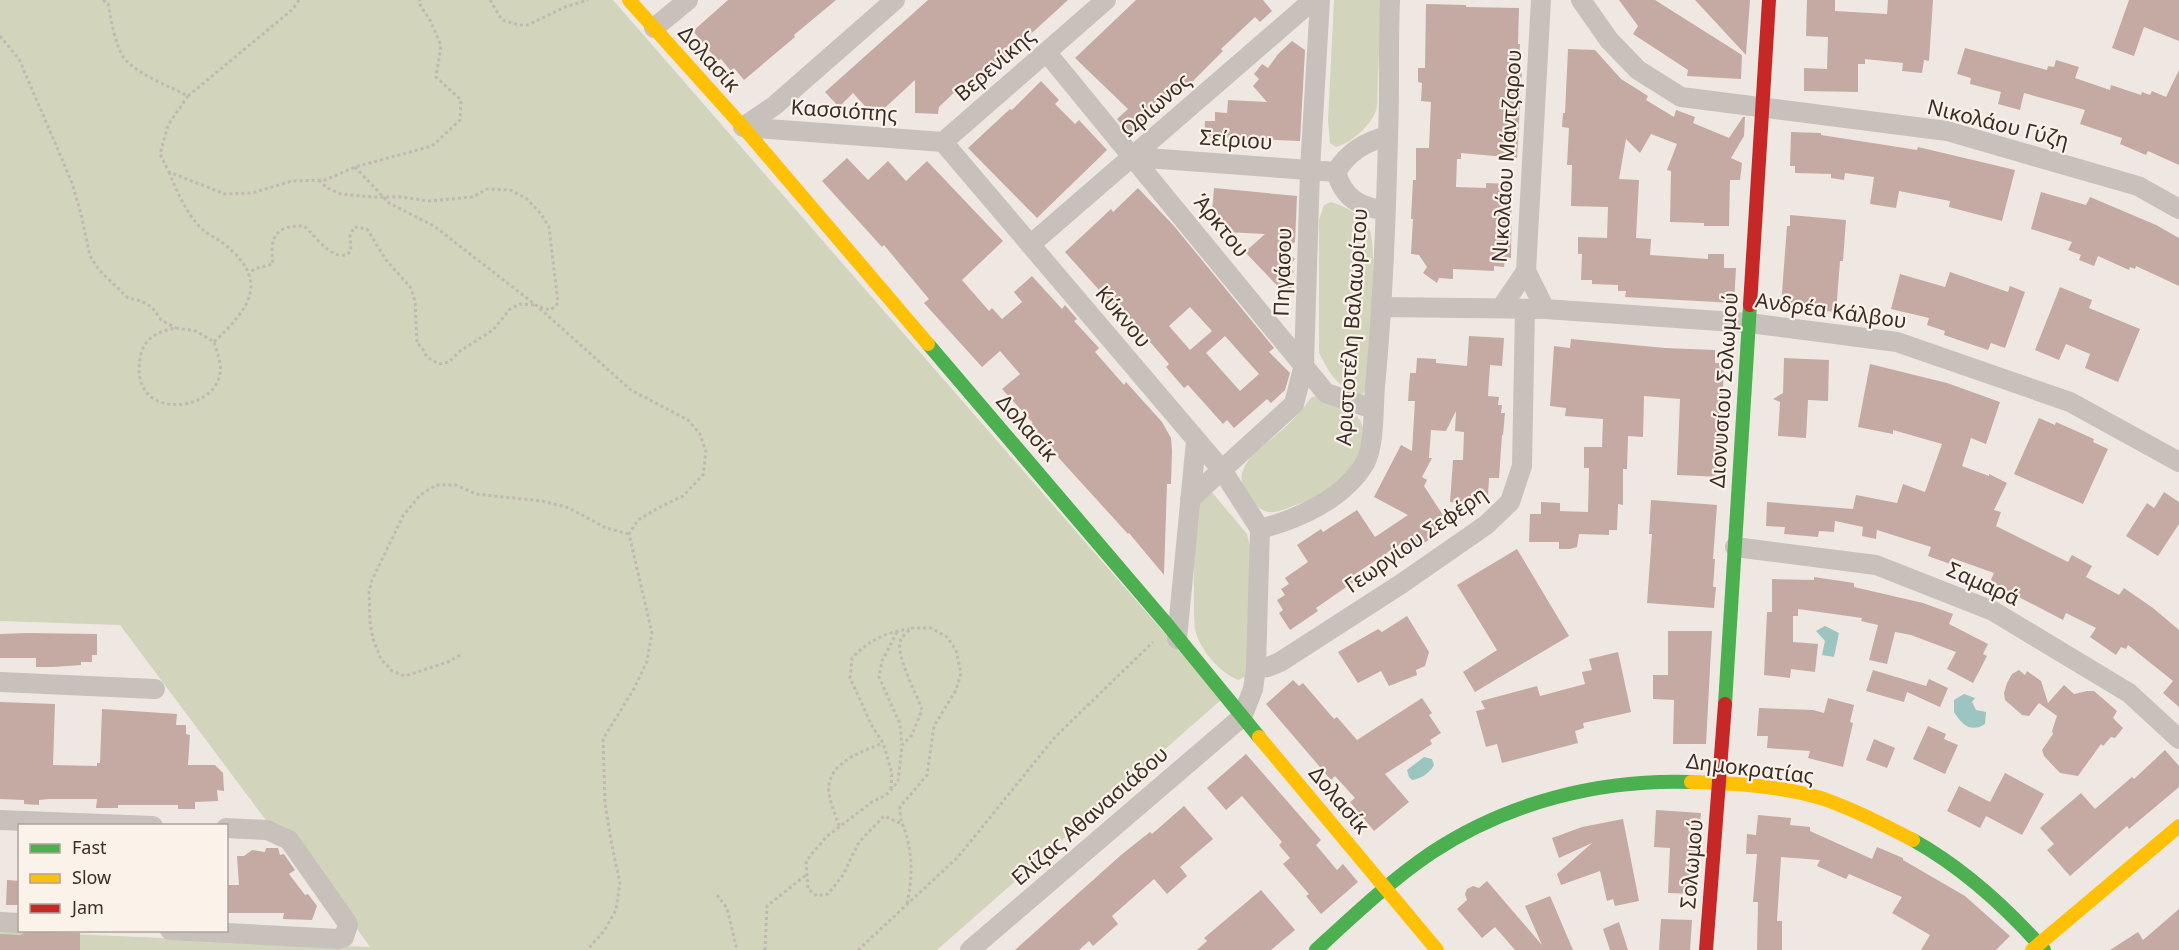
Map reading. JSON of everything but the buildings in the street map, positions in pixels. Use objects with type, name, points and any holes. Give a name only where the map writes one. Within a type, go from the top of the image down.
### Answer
[{"type":"street","name":"Δολασίκ","points":[[629,0],[743,127],[1171,631],[1437,950]]},
{"type":"street","points":[[654,28],[688,0]]},
{"type":"street","points":[[743,127],[774,106],[895,0]]},
{"type":"street","name":"Βερενίκης","points":[[943,142],[1106,0]]},
{"type":"street","name":"Ωρίωνος","points":[[1030,245],[1313,0]]},
{"type":"street","name":"Πηγάσου","points":[[1190,499],[1294,404],[1304,365],[1320,0]]},
{"type":"street","name":"Αριστοτέλη Βαλαωρίτου","points":[[1260,529],[1286,522],[1336,495],[1349,484],[1365,462],[1370,446],[1385,211],[1390,0]]},
{"type":"street","name":"Νικολάου Μάντζαρου","points":[[1502,308],[1526,271],[1541,0]]},
{"type":"street","name":"Νικολάου Γύζη","points":[[1581,0],[1609,40],[1638,70],[1681,97],[1947,131],[2138,186],[2179,209]]},
{"type":"street","name":"Διονυσίου Σολωμού","points":[[1720,783],[1769,0]]},
{"type":"street","name":"Άρκτου","points":[[1047,53],[1326,393],[1373,409]]},
{"type":"street","name":"Κασσιόπης","points":[[743,127],[943,142]]},
{"type":"street","points":[[1385,211],[1365,207],[1352,199],[1340,187],[1336,172],[1344,159],[1360,146],[1388,136]]},
{"type":"street","name":"Κύκνου","points":[[943,142],[1222,470],[1260,529]]},
{"type":"street","name":"Σείριου","points":[[1133,157],[1336,172]]},
{"type":"street","points":[[1526,271],[1545,309]]},
{"type":"street","name":"Ανδρέα Κάλβου","points":[[1380,307],[1545,309],[1749,323],[1897,342],[2070,402],[2179,462]]},
{"type":"street","name":"Γεωργίου Σεφέρη","points":[[1256,668],[1268,667],[1280,662],[1392,590],[1486,525],[1510,502],[1522,466],[1525,309]]},
{"type":"street","points":[[1171,631],[1196,441]]},
{"type":"street","points":[[1242,717],[1253,689],[1256,668],[1260,529]]},
{"type":"street","name":"Σαμαρά","points":[[1735,547],[1876,565],[1993,611],[2129,693],[2179,739]]},
{"type":"street","points":[[0,682],[155,689]]},
{"type":"street","name":"Ελίζας Αθανασιάδου","points":[[970,950],[1242,717]]},
{"type":"street","name":"Δημοκρατίας","points":[[1316,950],[1420,860],[1449,841],[1515,809],[1554,796],[1591,788],[1692,781],[1787,790],[1824,800],[1903,834],[1961,873],[1998,903],[2038,948]]},
{"type":"street","name":"Σολωμού","points":[[1706,950],[1720,783]]},
{"type":"street","points":[[0,820],[122,824]]},
{"type":"street","points":[[2038,948],[2179,826]]},
{"type":"street","points":[[208,932],[339,939],[344,937],[348,925],[289,840],[267,830],[228,828]]},
{"type":"street","points":[[0,922],[18,923]]},
{"type":"path","points":[[103,0],[108,4],[112,25],[123,57],[147,76],[188,96]]},
{"type":"path","points":[[214,342],[245,310],[252,292],[248,276],[240,259],[225,244],[202,229],[181,200],[160,154],[168,125],[188,96],[293,9],[299,0]]},
{"type":"path","points":[[169,172],[225,194],[252,193],[292,181],[325,180],[355,167],[432,146],[460,120],[461,100],[436,77],[441,46],[431,22],[419,3],[420,0]]},
{"type":"path","points":[[490,0],[502,20],[528,25],[565,7],[588,0]]},
{"type":"path","points":[[0,36],[19,59],[72,183],[90,256],[99,270],[128,298],[152,307],[161,320],[176,328]]},
{"type":"path","points":[[355,167],[389,202],[434,226],[537,306],[631,390],[688,420],[700,434],[706,452],[703,475],[683,496],[638,520],[629,534],[652,633],[647,662],[635,687],[603,739],[605,803],[620,883],[616,910],[604,931],[587,950]]},
{"type":"path","points":[[248,276],[254,269],[273,264],[271,254],[273,243],[277,232],[282,227],[304,226],[330,251],[339,256],[347,255],[351,251],[350,236],[354,227],[367,229],[386,260],[411,288],[415,301],[417,344],[421,346],[427,357],[439,364],[449,362],[460,351],[493,330],[510,309],[529,303],[551,310],[558,303],[549,227],[541,214],[526,198],[510,190],[488,189],[472,197],[429,201],[402,196],[342,194],[327,188],[319,180]]},
{"type":"path","points":[[176,328],[196,331],[214,342],[219,356],[220,374],[203,398],[181,405],[167,405],[147,395],[138,368],[142,350],[152,337],[161,330],[176,328]]},
{"type":"path","points":[[460,655],[448,662],[405,676],[392,671],[381,659],[373,639],[369,592],[372,580],[403,516],[420,495],[436,485],[456,485],[476,494],[542,501],[569,508],[606,528],[629,534]]},
{"type":"path","points":[[902,745],[912,735],[922,710],[900,650],[901,639],[911,628]]},
{"type":"path","points":[[891,789],[890,766],[884,743],[872,726],[850,678],[852,658],[872,641],[898,630],[931,628],[947,637],[956,650],[961,673],[956,690],[934,726],[927,775],[900,807],[900,823]]},
{"type":"path","points":[[898,630],[882,661],[879,677],[900,724],[902,745],[898,782],[885,795],[826,837],[806,861],[806,875],[808,889],[817,896],[828,894],[843,875],[859,842],[884,816],[900,823],[906,832],[912,882],[907,904]]},
{"type":"path","points":[[858,950],[958,857],[1055,737],[1156,639],[1171,631]]},
{"type":"path","points":[[839,827],[828,792],[834,770],[853,755],[884,743]]},
{"type":"path","points":[[765,950],[767,906],[806,875]]},
{"type":"path","points":[[717,896],[727,908],[737,950]]},
{"type":"green space","points":[[0,0],[613,0],[1222,699],[937,950],[0,950],[0,931],[370,947],[290,835],[268,823],[120,625],[0,621]]},
{"type":"green space","points":[[1334,0],[1381,0],[1377,107],[1371,120],[1361,132],[1336,147],[1330,143],[1328,120]]},
{"type":"green space","points":[[1331,202],[1359,216],[1367,225],[1372,241],[1371,333],[1368,376],[1362,396],[1336,380],[1319,353],[1319,220],[1324,205]]},
{"type":"green space","points":[[1315,396],[1350,412],[1359,419],[1363,428],[1361,448],[1344,478],[1330,491],[1277,512],[1262,510],[1253,502],[1244,488],[1242,473],[1244,468],[1252,456],[1287,426],[1309,399]]},
{"type":"green space","points":[[1211,491],[1247,534],[1250,547],[1247,676],[1238,680],[1217,666],[1205,652],[1195,629],[1196,512],[1199,502]]},
{"type":"water","points":[[1825,626],[1839,633],[1834,657],[1822,655],[1825,641],[1816,631]]},
{"type":"water","points":[[1964,694],[1975,698],[1972,702],[1976,710],[1986,712],[1985,724],[1980,727],[1967,726],[1954,712],[1954,700]]},
{"type":"water","points":[[1424,757],[1432,759],[1434,765],[1430,771],[1412,780],[1407,770]]},
{"type":"traffic: fast","points":[[1725,704],[1750,305]]},
{"type":"traffic: fast","points":[[928,344],[1166,623],[1259,737]]},
{"type":"traffic: fast","points":[[1316,950],[1401,875],[1431,853],[1491,820],[1523,807],[1589,790],[1657,782],[1691,782]]},
{"type":"traffic: fast","points":[[1913,840],[1949,863],[1983,889],[2044,950]]},
{"type":"traffic: slow","points":[[629,0],[743,127],[928,344]]},
{"type":"traffic: slow","points":[[1259,737],[1437,950]]},
{"type":"traffic: slow","points":[[1691,782],[1758,786],[1824,799],[1913,840]]},
{"type":"traffic: slow","points":[[2032,950],[2179,826]]},
{"type":"traffic: jam","points":[[1750,305],[1769,0]]},
{"type":"traffic: jam","points":[[1706,950],[1725,704]]}]
